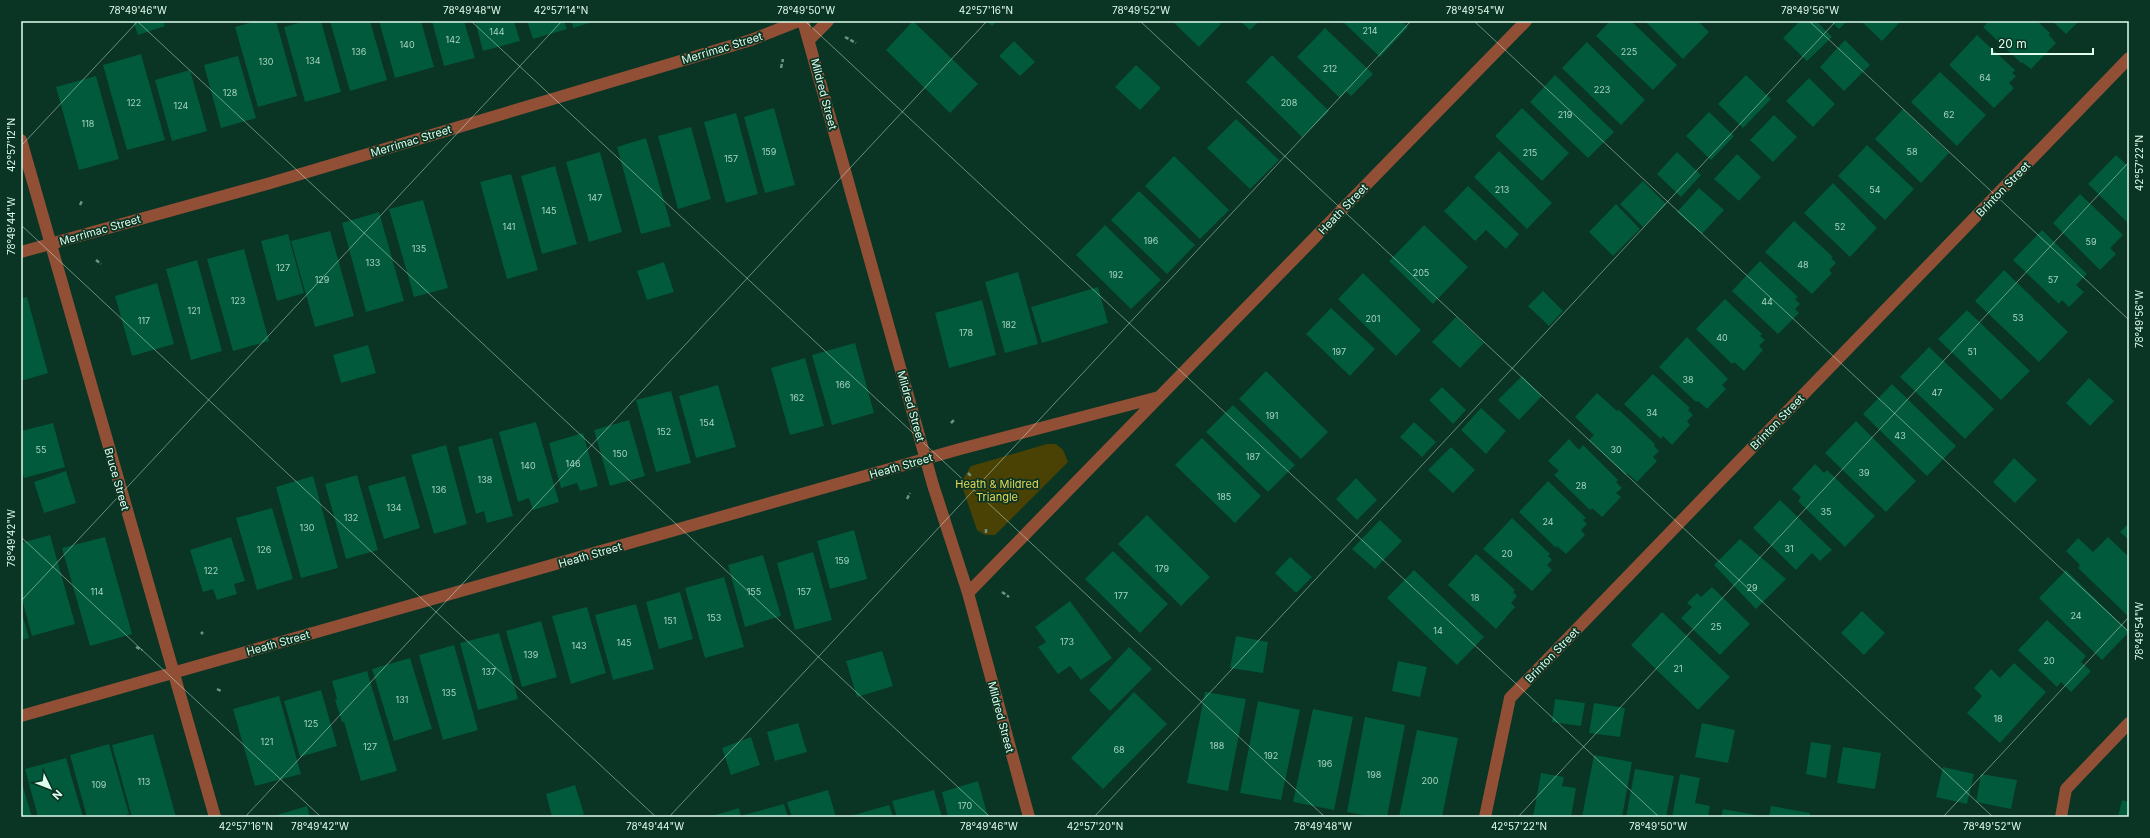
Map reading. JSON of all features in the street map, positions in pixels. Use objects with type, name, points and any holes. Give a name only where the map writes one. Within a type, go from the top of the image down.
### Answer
[{"type":"street","name":"Merrimac Street","points":[[21,252],[267,184],[744,42],[799,21]]},
{"type":"street","name":"Mildred Street","points":[[803,21],[926,459],[968,593],[1028,817]]},
{"type":"street","points":[[809,40],[828,21]]},
{"type":"street","name":"Heath Street","points":[[968,593],[1526,21]]},
{"type":"street","name":"Brinton Street","points":[[1485,817],[1510,698],[2129,58]]},
{"type":"street","name":"Bruce Street","points":[[21,140],[172,673],[215,817]]},
{"type":"street","name":"Heath Street","points":[[21,716],[926,459],[1159,397]]},
{"type":"street","points":[[2061,817],[2066,789],[2129,723]]},
{"type":"path","points":[[843,36],[856,42]]},
{"type":"path","points":[[781,68],[783,59]]},
{"type":"path","points":[[80,205],[82,201]]},
{"type":"path","points":[[96,260],[102,264]]},
{"type":"path","points":[[951,423],[955,419]]},
{"type":"path","points":[[968,473],[972,477]]},
{"type":"path","points":[[907,498],[910,493]]},
{"type":"path","points":[[986,528],[986,534]]},
{"type":"path","points":[[136,647],[142,650]]},
{"type":"path","points":[[217,689],[221,691]]},
{"type":"green space","name":"Heath & Mildred Triangle","points":[[1047,444],[1056,444],[1063,450],[1068,462],[995,535],[985,535],[977,530],[962,486],[963,479],[971,466]]},
{"type":"building","points":[[133,21],[163,21],[165,26],[138,35]]},
{"type":"building","points":[[256,21],[276,21],[297,96],[258,107],[235,27]]},
{"type":"building","points":[[306,21],[321,21],[341,92],[305,102],[284,27]]},
{"type":"building","points":[[330,21],[370,21],[387,80],[350,91]]},
{"type":"building","points":[[379,21],[421,21],[434,67],[395,78]]},
{"type":"building","points":[[432,21],[464,21],[475,58],[444,66]]},
{"type":"building","points":[[475,21],[514,21],[520,41],[483,51]]},
{"type":"building","points":[[527,21],[564,21],[567,29],[533,39]]},
{"type":"building","points":[[572,21],[596,21],[573,28]]},
{"type":"building","points":[[913,21],[978,84],[950,113],[886,50]]},
{"type":"building","points":[[987,21],[997,21],[992,26]]},
{"type":"building","points":[[1172,21],[1218,21],[1221,24],[1199,47]]},
{"type":"building","points":[[1240,21],[1259,21],[1250,30]]},
{"type":"building","points":[[1342,21],[1402,21],[1408,27],[1380,57]]},
{"type":"building","points":[[1610,21],[1631,21],[1677,65],[1653,90],[1596,36]]},
{"type":"building","points":[[1645,21],[1698,21],[1709,32],[1683,59]]},
{"type":"building","points":[[1800,21],[1816,21],[1832,37],[1807,61],[1783,38]]},
{"type":"building","points":[[1830,21],[1847,21],[1839,29]]},
{"type":"building","points":[[1862,21],[1901,21],[1882,41],[1862,22]]},
{"type":"building","points":[[1989,21],[2037,21],[2050,33],[2049,35],[2056,43],[2031,69],[2022,62],[2021,63],[1983,27]]},
{"type":"building","points":[[2052,21],[2079,21],[2066,34]]},
{"type":"building","points":[[1325,28],[1373,74],[1351,96],[1346,91],[1340,98],[1297,57]]},
{"type":"building","points":[[1977,35],[2015,70],[2012,73],[2016,76],[2009,83],[2014,88],[1994,108],[1949,65]]},
{"type":"building","points":[[1845,40],[1870,65],[1844,91],[1820,67]]},
{"type":"building","points":[[1014,41],[1035,62],[1020,76],[999,56]]},
{"type":"building","points":[[1587,42],[1645,100],[1621,125],[1562,68]]},
{"type":"building","points":[[141,54],[165,140],[127,150],[103,65]]},
{"type":"building","points":[[1272,55],[1329,111],[1302,137],[1246,82]]},
{"type":"building","points":[[238,56],[256,118],[221,128],[204,65]]},
{"type":"building","points":[[1136,65],[1161,88],[1140,110],[1115,87]]},
{"type":"building","points":[[190,70],[207,131],[172,141],[155,80]]},
{"type":"building","points":[[1940,72],[1986,115],[1957,146],[1911,102]]},
{"type":"building","points":[[1555,75],[1614,132],[1588,158],[1530,102]]},
{"type":"building","points":[[1746,75],[1771,99],[1743,128],[1718,104]]},
{"type":"building","points":[[96,76],[119,159],[79,170],[56,87]]},
{"type":"building","points":[[1809,78],[1835,104],[1813,127],[1786,101]]},
{"type":"building","points":[[774,108],[795,185],[765,193],[744,117]]},
{"type":"building","points":[[1522,108],[1569,153],[1542,181],[1495,136]]},
{"type":"building","points":[[1903,109],[1949,153],[1921,183],[1875,139]]},
{"type":"building","points":[[1709,112],[1734,136],[1711,160],[1686,136]]},
{"type":"building","points":[[736,113],[758,194],[726,203],[704,122]]},
{"type":"building","points":[[1774,115],[1797,137],[1773,162],[1750,140]]},
{"type":"building","points":[[1236,119],[1279,160],[1250,189],[1207,148]]},
{"type":"building","points":[[691,127],[711,199],[678,209],[658,136]]},
{"type":"building","points":[[646,138],[671,226],[641,234],[617,147]]},
{"type":"building","points":[[1867,145],[1914,189],[1885,220],[1838,176]]},
{"type":"building","points":[[1499,151],[1552,203],[1527,229],[1474,177]]},
{"type":"building","points":[[600,152],[622,232],[589,242],[566,162]]},
{"type":"building","points":[[1677,152],[1701,175],[1681,197],[1657,174]]},
{"type":"building","points":[[1737,154],[1761,177],[1739,201],[1714,179]]},
{"type":"building","points":[[2116,155],[2129,167],[2129,224],[2088,184]]},
{"type":"building","points":[[1174,156],[1229,210],[1200,239],[1145,186]]},
{"type":"building","points":[[555,166],[577,244],[542,254],[521,176]]},
{"type":"building","points":[[511,174],[538,270],[507,279],[480,182]]},
{"type":"building","points":[[1643,181],[1666,204],[1643,227],[1620,204]]},
{"type":"building","points":[[1833,183],[1877,228],[1850,257],[1804,213]]},
{"type":"building","points":[[1468,186],[1519,234],[1506,249],[1486,230],[1475,241],[1444,211]]},
{"type":"building","points":[[1699,188],[1724,210],[1702,234],[1677,212]]},
{"type":"building","points":[[1139,191],[1195,245],[1167,274],[1111,220]]},
{"type":"building","points":[[2080,194],[2123,235],[2110,248],[2116,254],[2100,270],[2053,223]]},
{"type":"building","points":[[423,200],[448,288],[414,297],[389,209]]},
{"type":"building","points":[[1616,204],[1640,229],[1613,256],[1589,232]]},
{"type":"building","points":[[379,212],[404,301],[366,312],[342,223]]},
{"type":"building","points":[[1794,221],[1833,257],[1831,258],[1836,263],[1829,270],[1832,273],[1812,294],[1765,252]]},
{"type":"building","points":[[1105,225],[1161,280],[1131,309],[1076,255]]},
{"type":"building","points":[[1424,225],[1468,267],[1433,304],[1389,261]]},
{"type":"building","points":[[2042,230],[2087,274],[2076,285],[2084,292],[2069,307],[2062,300],[2059,304],[2013,260]]},
{"type":"building","points":[[330,231],[354,316],[315,327],[291,241]]},
{"type":"building","points":[[288,234],[304,293],[277,301],[261,241]]},
{"type":"building","points":[[244,249],[269,341],[233,351],[207,259]]},
{"type":"building","points":[[197,260],[222,351],[191,360],[166,269]]},
{"type":"building","points":[[1760,261],[1798,297],[1795,299],[1800,304],[1795,309],[1799,313],[1778,334],[1732,291]]},
{"type":"building","points":[[664,262],[674,292],[647,300],[637,271]]},
{"type":"building","points":[[2004,270],[2068,332],[2039,362],[1975,301]]},
{"type":"building","points":[[1018,272],[1038,344],[1005,353],[985,282]]},
{"type":"building","points":[[1363,273],[1421,330],[1396,356],[1338,299]]},
{"type":"building","points":[[157,283],[174,344],[132,356],[115,296]]},
{"type":"building","points":[[1098,287],[1108,323],[1042,343],[1031,307]]},
{"type":"building","points":[[1543,291],[1563,311],[1549,326],[1528,306]]},
{"type":"building","points":[[27,297],[48,373],[21,381],[21,298]]},
{"type":"building","points":[[1725,299],[1762,334],[1760,336],[1765,340],[1759,346],[1763,350],[1744,371],[1734,362],[1732,364],[1696,329]]},
{"type":"building","points":[[982,300],[996,355],[949,368],[935,313]]},
{"type":"building","points":[[1331,308],[1375,349],[1350,376],[1306,334]]},
{"type":"building","points":[[1967,310],[2030,371],[2001,400],[1938,339]]},
{"type":"building","points":[[1456,317],[1484,343],[1460,368],[1432,342]]},
{"type":"building","points":[[1687,337],[1728,379],[1722,385],[1726,389],[1707,409],[1698,401],[1696,402],[1659,367]]},
{"type":"building","points":[[855,343],[874,413],[832,425],[812,355]]},
{"type":"building","points":[[368,345],[376,373],[341,383],[333,355]]},
{"type":"building","points":[[1929,347],[1994,409],[1965,439],[1900,377]]},
{"type":"building","points":[[805,358],[824,426],[790,435],[771,368]]},
{"type":"building","points":[[1266,371],[1328,432],[1301,459],[1239,399]]},
{"type":"building","points":[[1653,374],[1690,408],[1688,410],[1693,415],[1687,421],[1690,425],[1672,445],[1663,436],[1661,439],[1624,404]]},
{"type":"building","points":[[1522,376],[1542,396],[1519,420],[1498,400]]},
{"type":"building","points":[[2089,378],[2114,401],[2090,426],[2066,403]]},
{"type":"building","points":[[1892,384],[1956,446],[1927,476],[1863,414]]},
{"type":"building","points":[[718,385],[736,447],[696,458],[679,396]]},
{"type":"building","points":[[1442,387],[1466,410],[1453,424],[1429,400]]},
{"type":"building","points":[[671,391],[691,463],[656,472],[636,400]]},
{"type":"building","points":[[1597,393],[1617,411],[1618,409],[1655,444],[1654,446],[1659,451],[1653,457],[1657,461],[1637,482],[1627,473],[1626,475],[1589,440],[1594,435],[1575,417]]},
{"type":"building","points":[[1233,405],[1295,465],[1268,492],[1206,432]]},
{"type":"building","points":[[1481,408],[1506,431],[1486,454],[1461,430]]},
{"type":"building","points":[[629,420],[645,476],[610,486],[594,430]]},
{"type":"building","points":[[1856,421],[1916,481],[1886,512],[1825,453]]},
{"type":"building","points":[[536,422],[559,502],[533,510],[529,498],[518,502],[499,432]]},
{"type":"building","points":[[1414,422],[1436,442],[1422,457],[1400,437]]},
{"type":"building","points":[[53,423],[65,467],[24,478],[21,469],[21,431]]},
{"type":"building","points":[[583,433],[598,486],[580,491],[577,483],[561,488],[549,443]]},
{"type":"building","points":[[492,438],[513,516],[487,523],[484,511],[476,514],[458,447]]},
{"type":"building","points":[[1202,438],[1261,496],[1235,523],[1175,465]]},
{"type":"building","points":[[1569,439],[1579,450],[1583,445],[1618,480],[1616,482],[1622,488],[1616,493],[1621,497],[1602,517],[1592,508],[1590,510],[1554,475],[1559,471],[1548,461]]},
{"type":"building","points":[[446,445],[467,524],[434,534],[411,455]]},
{"type":"building","points":[[1451,447],[1475,470],[1453,493],[1428,470]]},
{"type":"building","points":[[2014,458],[2037,480],[2015,503],[1993,482]]},
{"type":"building","points":[[1815,464],[1824,473],[1827,470],[1875,516],[1845,547],[1798,501],[1801,497],[1792,489]]},
{"type":"building","points":[[66,471],[76,503],[44,513],[34,482]]},
{"type":"building","points":[[357,475],[378,550],[346,559],[325,484]]},
{"type":"building","points":[[313,476],[338,568],[301,578],[276,487]]},
{"type":"building","points":[[405,476],[420,528],[384,539],[368,486]]},
{"type":"building","points":[[1356,478],[1377,500],[1357,520],[1336,499]]},
{"type":"building","points":[[1548,481],[1586,518],[1583,520],[1587,524],[1581,530],[1585,535],[1566,554],[1557,546],[1556,548],[1519,512]]},
{"type":"building","points":[[1780,500],[1832,550],[1820,561],[1812,553],[1796,570],[1753,528]]},
{"type":"building","points":[[272,508],[293,579],[257,590],[236,518]]},
{"type":"building","points":[[1147,515],[1210,577],[1181,606],[1118,544]]},
{"type":"building","points":[[1512,518],[1550,554],[1548,556],[1552,560],[1547,565],[1552,570],[1532,591],[1483,549]]},
{"type":"building","points":[[1380,520],[1402,541],[1375,569],[1352,549]]},
{"type":"building","points":[[2129,523],[2129,540],[2120,532]]},
{"type":"building","points":[[854,530],[867,579],[830,589],[817,541]]},
{"type":"building","points":[[50,535],[75,624],[32,636],[21,596],[21,543]]},
{"type":"building","points":[[105,537],[132,634],[90,646],[62,548]]},
{"type":"building","points":[[231,537],[245,581],[234,584],[237,594],[217,600],[213,589],[203,592],[190,550]]},
{"type":"building","points":[[2108,537],[2129,557],[2129,617],[2078,568],[2080,565],[2066,551],[2078,538],[2093,552]]},
{"type":"building","points":[[1740,539],[1786,579],[1756,609],[1714,565]]},
{"type":"building","points":[[1113,551],[1168,604],[1140,633],[1085,579]]},
{"type":"building","points":[[813,552],[832,620],[795,630],[777,563]]},
{"type":"building","points":[[1476,554],[1515,590],[1513,592],[1517,596],[1511,603],[1515,607],[1496,629],[1448,585]]},
{"type":"building","points":[[763,555],[781,616],[745,627],[728,565]]},
{"type":"building","points":[[1290,557],[1312,577],[1296,593],[1275,573]]},
{"type":"building","points":[[1414,570],[1484,637],[1457,665],[1387,598]]},
{"type":"building","points":[[2066,570],[2129,632],[2102,660],[2039,598]]},
{"type":"building","points":[[724,577],[744,647],[705,658],[685,588]]},
{"type":"building","points":[[1712,587],[1750,624],[1720,655],[1681,618],[1692,607],[1687,603],[1697,593],[1701,597]]},
{"type":"building","points":[[680,592],[693,639],[659,649],[646,602]]},
{"type":"building","points":[[1070,601],[1112,658],[1081,680],[1070,666],[1058,674],[1038,647],[1046,642],[1035,627]]},
{"type":"building","points":[[636,604],[654,669],[613,680],[595,615]]},
{"type":"building","points":[[587,607],[606,673],[571,684],[552,616]]},
{"type":"building","points":[[21,610],[29,638],[21,640]]},
{"type":"building","points":[[1862,611],[1885,633],[1864,655],[1841,633]]},
{"type":"building","points":[[1662,612],[1730,677],[1698,710],[1631,645]]},
{"type":"building","points":[[2047,620],[2086,656],[2081,662],[2091,671],[2071,692],[2061,682],[2057,687],[2018,650]]},
{"type":"building","points":[[541,621],[557,677],[522,687],[506,631]]},
{"type":"building","points":[[499,633],[518,699],[478,710],[460,643]]},
{"type":"building","points":[[1236,636],[1268,642],[1263,673],[1230,668]]},
{"type":"building","points":[[454,645],[478,730],[443,740],[419,655]]},
{"type":"building","points":[[1129,647],[1152,669],[1110,711],[1089,690]]},
{"type":"building","points":[[882,651],[893,686],[857,697],[846,661]]},
{"type":"building","points":[[410,658],[432,729],[394,741],[372,669]]},
{"type":"building","points":[[1398,661],[1427,667],[1420,697],[1392,691]]},
{"type":"building","points":[[2014,663],[2046,692],[2000,743],[1967,713],[1982,696],[1974,688],[1991,669],[2000,678]]},
{"type":"building","points":[[367,671],[397,771],[361,781],[344,722],[342,722],[335,700],[337,699],[332,681]]},
{"type":"building","points":[[321,690],[337,746],[300,757],[284,701]]},
{"type":"building","points":[[1134,692],[1167,724],[1103,789],[1071,758]]},
{"type":"building","points":[[1205,692],[1246,699],[1228,791],[1187,783]]},
{"type":"building","points":[[279,696],[301,774],[255,786],[233,709]]},
{"type":"building","points":[[1555,699],[1585,703],[1581,726],[1552,722]]},
{"type":"building","points":[[1258,701],[1300,710],[1281,800],[1240,793]]},
{"type":"building","points":[[1594,703],[1625,708],[1620,737],[1589,733]]},
{"type":"building","points":[[1313,709],[1353,717],[1334,810],[1293,802]]},
{"type":"building","points":[[1365,717],[1405,725],[1387,817],[1374,817],[1347,812]]},
{"type":"building","points":[[798,723],[807,752],[775,761],[767,732]]},
{"type":"building","points":[[1702,723],[1735,730],[1728,763],[1695,757]]},
{"type":"building","points":[[1417,730],[1458,738],[1442,817],[1399,817]]},
{"type":"building","points":[[153,734],[176,817],[132,817],[112,745]]},
{"type":"building","points":[[751,737],[760,765],[731,775],[722,748]]},
{"type":"building","points":[[1811,742],[1831,745],[1826,778],[1806,774]]},
{"type":"building","points":[[109,744],[129,814],[117,817],[87,817],[70,755]]},
{"type":"building","points":[[1843,747],[1881,753],[1875,789],[1837,783]]},
{"type":"building","points":[[1594,755],[1632,762],[1622,817],[1582,817]]},
{"type":"building","points":[[66,758],[83,817],[38,817],[25,769]]},
{"type":"building","points":[[1943,767],[1974,774],[1967,804],[1936,797]]},
{"type":"building","points":[[1635,769],[1674,776],[1666,817],[1626,817]]},
{"type":"building","points":[[1541,773],[1564,777],[1562,786],[1576,788],[1571,817],[1533,817]]},
{"type":"building","points":[[1680,774],[1700,778],[1695,803],[1710,806],[1708,817],[1672,817]]},
{"type":"building","points":[[1981,774],[2017,780],[2011,809],[1976,802]]},
{"type":"building","points":[[21,780],[32,817],[21,817]]},
{"type":"building","points":[[978,781],[988,817],[948,817],[942,792]]},
{"type":"building","points":[[575,785],[584,814],[576,817],[552,817],[546,794]]},
{"type":"building","points":[[828,790],[836,817],[792,817],[787,802]]},
{"type":"building","points":[[934,790],[942,817],[897,817],[892,801]]},
{"type":"building","points":[[2122,800],[2129,802],[2129,817],[2118,817]]},
{"type":"building","points":[[784,804],[788,817],[745,817],[744,815]]},
{"type":"building","points":[[889,805],[893,817],[847,817]]},
{"type":"building","points":[[307,806],[310,817],[271,817]]},
{"type":"building","points":[[1771,806],[1810,813],[1810,817],[1769,817]]},
{"type":"building","points":[[739,808],[741,817],[709,817]]},
{"type":"building","points":[[1723,809],[1756,815],[1756,817],[1721,817]]}]
